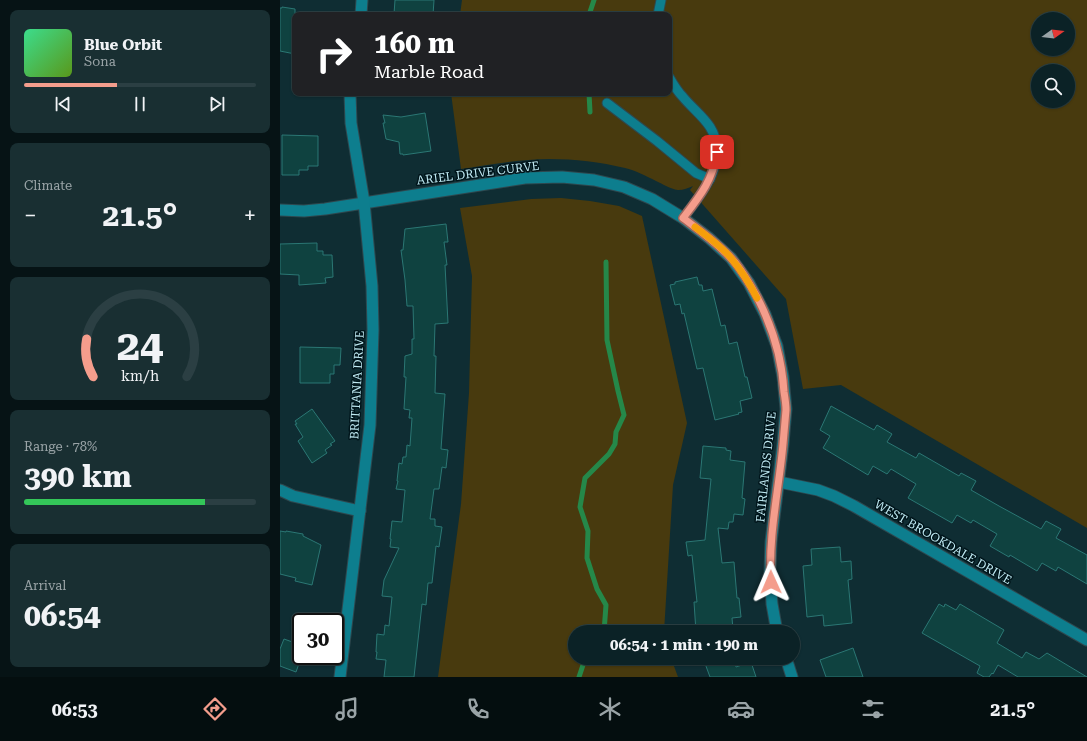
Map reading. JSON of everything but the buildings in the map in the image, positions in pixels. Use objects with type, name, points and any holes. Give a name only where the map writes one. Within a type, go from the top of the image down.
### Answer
[{"type":"street","points":[[361,12],[362,0]]},
{"type":"street","name":"BRITTANIA DRIVE","points":[[340,677],[370,425],[373,330],[372,286],[364,202],[351,124],[350,96]]},
{"type":"street","name":"ARIEL DRIVE CURVE","points":[[280,210],[325,209],[525,178],[562,177],[594,180],[624,187],[652,199],[683,218]]},
{"type":"street","name":"FAIRLANDS DRIVE","points":[[683,218],[709,238],[731,258],[745,277],[765,314],[777,346],[783,377],[786,409],[779,482],[771,542],[770,571],[772,604],[776,625]]},
{"type":"street","name":"WEST BROOKDALE DRIVE","points":[[779,482],[818,490],[854,506],[1087,640]]},
{"type":"street","points":[[280,490],[293,496],[360,511]]},
{"type":"street","points":[[788,665],[792,677]]},
{"type":"lane","points":[[658,12],[660,0]]},
{"type":"lane","points":[[672,82],[681,96],[710,127],[717,152],[715,165],[710,179],[700,197],[683,218]]},
{"type":"lane","points":[[607,103],[657,141],[696,174],[710,179]]},
{"type":"shaded area","points":[[462,0],[1087,0],[1087,528],[841,385],[803,389],[786,299],[690,190],[693,186],[678,190],[629,169],[597,163],[549,159],[505,162],[461,169],[451,96],[672,96],[672,12],[460,12]]},
{"type":"shaded area","points":[[561,198],[590,201],[619,206],[642,216],[687,423],[673,485],[664,625],[568,625],[568,665],[674,665],[678,677],[438,677],[461,504],[469,393],[472,276],[460,208],[531,199]]},
{"type":"waterway","points":[[590,12],[594,0]]},
{"type":"waterway","points":[[589,96],[590,112]]},
{"type":"waterway","points":[[605,625],[606,605],[597,589],[587,558],[588,531],[580,507],[585,478],[609,454],[615,444],[616,432],[624,415],[607,340],[606,262]]},
{"type":"waterway","points":[[579,677],[583,665]]},
{"type":"slow traffic","points":[[695,227],[731,258],[749,283],[757,298]]},
{"type":"route","points":[[717,152],[715,165],[710,179],[700,197],[683,218],[709,238],[731,258],[740,270],[749,283],[765,314],[777,346],[783,377],[786,409],[771,542],[771,582]]}]
